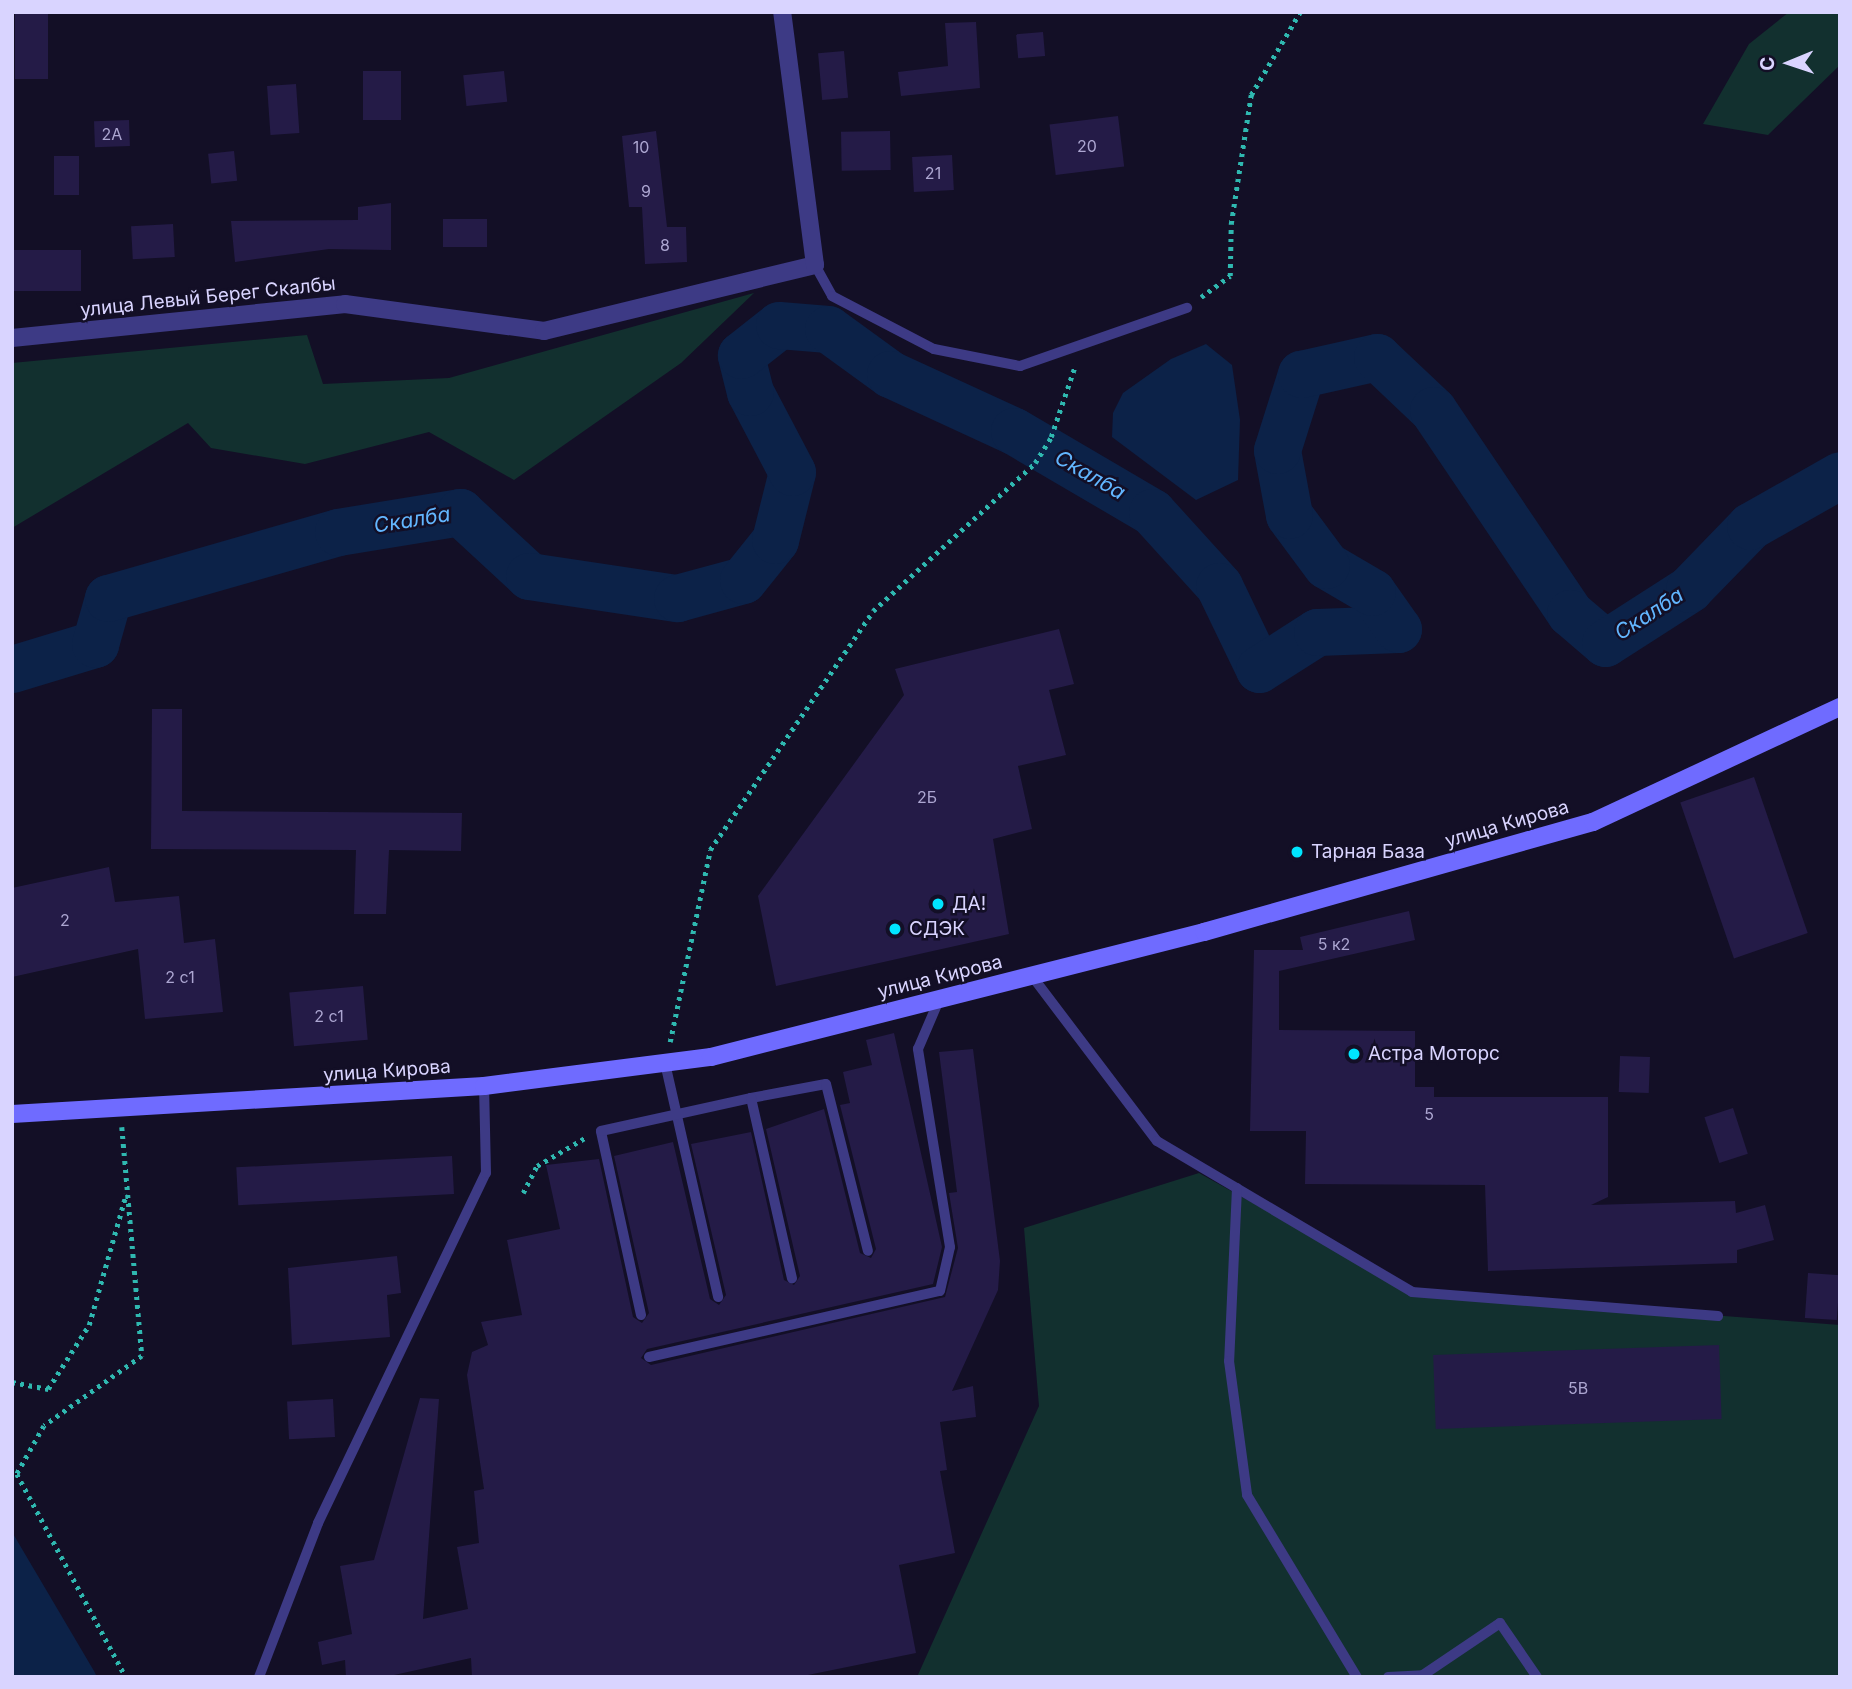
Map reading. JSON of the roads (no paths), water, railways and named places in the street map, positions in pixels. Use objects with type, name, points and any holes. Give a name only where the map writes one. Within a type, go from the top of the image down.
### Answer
[{"type":"street","points":[[782,12],[815,265]]},
{"type":"street","name":"улица Левый Берег Скалбы","points":[[12,338],[345,304],[544,331],[815,265]]},
{"type":"street","name":"улица Кирова","points":[[12,1114],[484,1086],[665,1063],[1032,976],[1593,822],[1840,707]]},
{"type":"lane","points":[[815,265],[832,296],[934,349],[1020,366],[1082,347],[1187,308]]},
{"type":"lane","points":[[1032,976],[1157,1141],[1412,1292],[1718,1316]]},
{"type":"lane","points":[[649,1357],[940,1291],[950,1247],[918,1049],[939,1000]]},
{"type":"lane","points":[[665,1063],[672,1113],[718,1297]]},
{"type":"lane","points":[[641,1315],[601,1130],[672,1113],[826,1084],[867,1251]]},
{"type":"lane","points":[[259,1677],[317,1523],[486,1172],[484,1086]]},
{"type":"lane","points":[[751,1098],[792,1278]]},
{"type":"lane","points":[[1237,1188],[1229,1362],[1247,1495],[1357,1677]]},
{"type":"lane","points":[[1388,1677],[1423,1675],[1500,1623],[1537,1677]]},
{"type":"water","points":[[1206,344],[1232,365],[1240,420],[1238,480],[1196,500],[1112,437],[1113,413],[1123,393],[1171,359]]},
{"type":"water","points":[[12,1532],[94,1671],[97,1677],[12,1677]]},
{"type":"waterway","name":"Скалба","points":[[12,669],[95,644],[108,598],[338,532],[460,512],[529,576],[677,598],[743,580],[775,540],[792,472],[750,392],[741,355],[779,325],[828,329],[890,374],[1014,431],[1152,512],[1219,586],[1259,669],[1317,632],[1398,629],[1372,592],[1326,565],[1289,515],[1277,450],[1301,374],[1377,357],[1433,410],[1570,613],[1605,643],[1689,589],[1750,526],[1840,475]]},
{"type":"place","name":"Тарная База","points":[[1297,852]]},
{"type":"place","name":"ДА!","points":[[938,904]]},
{"type":"place","name":"СДЭК","points":[[895,929]]},
{"type":"place","name":"Астра Моторс","points":[[1354,1054]]}]
